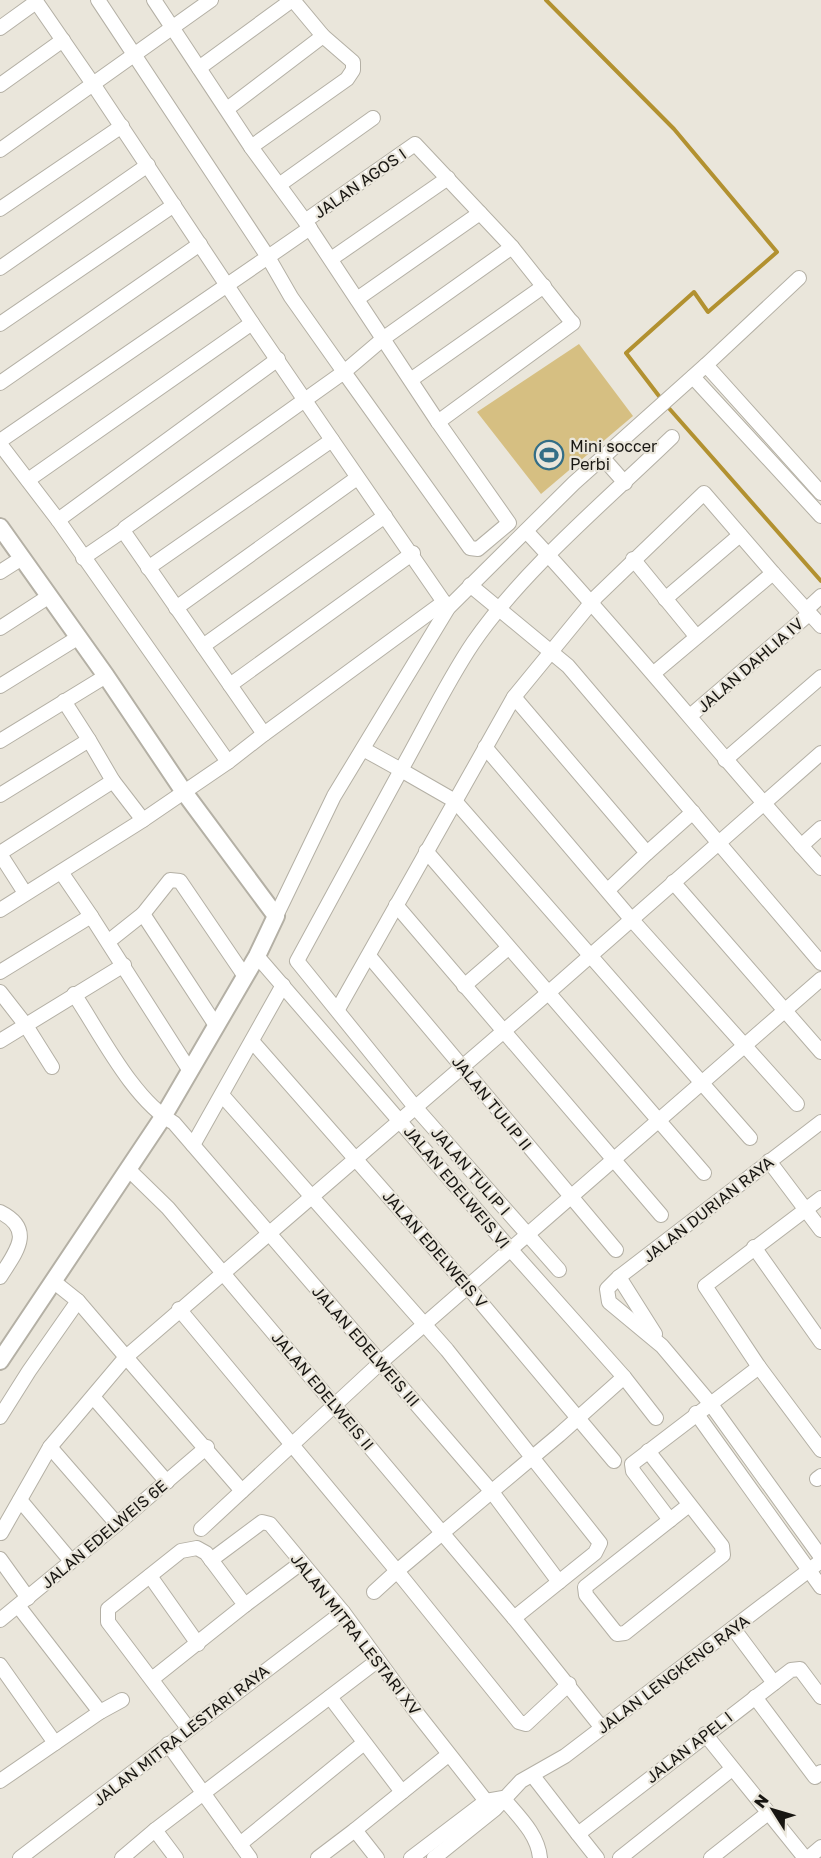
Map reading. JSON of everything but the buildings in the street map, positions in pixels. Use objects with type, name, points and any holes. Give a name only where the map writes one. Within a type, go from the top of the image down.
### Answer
[{"type":"street","points":[[98,0],[268,257],[291,297],[470,548],[475,550],[509,523],[438,422],[308,225],[250,147],[154,0]]},
{"type":"street","points":[[0,150],[210,0]]},
{"type":"street","points":[[199,68],[293,0],[323,36],[353,62],[350,75],[250,147]]},
{"type":"street","points":[[0,28],[36,1],[305,402],[357,478],[413,553],[446,605]]},
{"type":"street","points":[[227,109],[323,36]]},
{"type":"street","points":[[0,86],[63,40]]},
{"type":"street","points":[[279,185],[373,118]]},
{"type":"street","points":[[0,209],[122,126]]},
{"type":"street","name":"JALAN AGOS I","points":[[0,442],[268,257],[415,144],[448,178]]},
{"type":"street","points":[[0,268],[148,165]]},
{"type":"street","points":[[331,259],[448,178],[512,247],[573,323],[438,422]]},
{"type":"street","points":[[0,324],[174,205]]},
{"type":"street","points":[[357,299],[480,213]]},
{"type":"street","points":[[0,383],[200,244]]},
{"type":"street","points":[[83,558],[305,402],[384,338],[512,247]]},
{"type":"street","points":[[0,910],[143,820],[228,762],[446,605],[799,278]]},
{"type":"street","points":[[412,380],[544,286]]},
{"type":"street","points":[[28,480],[252,323]]},
{"type":"street","points":[[58,520],[278,359]]},
{"type":"street","points":[[706,365],[821,493]]},
{"type":"street","points":[[693,377],[821,516]]},
{"type":"street","points":[[408,1113],[338,1009],[297,961],[398,768],[472,644],[500,609],[549,556],[672,436]]},
{"type":"street","points":[[148,568],[332,440]]},
{"type":"street","points":[[0,442],[58,520],[228,762]]},
{"type":"street","points":[[603,458],[625,483]]},
{"type":"street","points":[[176,608],[357,478]]},
{"type":"street","points":[[338,1009],[514,697],[550,650],[592,602],[633,559],[709,489],[740,535],[821,626]]},
{"type":"street","points":[[203,646],[385,516]]},
{"type":"street","points":[[0,527],[48,597],[79,637],[184,792],[276,916]]},
{"type":"street","points":[[124,530],[264,734]]},
{"type":"street","points":[[526,531],[592,602],[725,760],[821,868]]},
{"type":"street","points":[[665,599],[740,535]]},
{"type":"street","points":[[230,685],[413,553]]},
{"type":"street","points":[[0,572],[22,558]]},
{"type":"street","points":[[633,559],[696,636]]},
{"type":"street","points":[[654,674],[773,573]]},
{"type":"street","points":[[470,585],[550,650],[585,685],[821,963]]},
{"type":"street","name":"JALAN DAHLIA IV","points":[[690,716],[808,612],[821,596]]},
{"type":"street","points":[[0,628],[48,597]]},
{"type":"street","points":[[0,1361],[72,1251],[134,1175],[168,1120],[215,1024],[244,975],[260,958],[276,916],[334,796],[367,751],[446,605]]},
{"type":"street","points":[[0,686],[79,637]]},
{"type":"street","points":[[0,741],[106,676]]},
{"type":"street","points":[[725,760],[821,677]]},
{"type":"street","points":[[514,697],[646,853]]},
{"type":"street","points":[[64,700],[113,781],[143,820]]},
{"type":"street","points":[[0,795],[89,740]]},
{"type":"street","points":[[484,747],[632,920],[797,1104]]},
{"type":"street","points":[[367,751],[455,801],[750,1137]]},
{"type":"street","points":[[0,1535],[50,1447],[94,1398],[126,1357],[632,920],[821,753]]},
{"type":"street","points":[[26,893],[0,854],[113,781]]},
{"type":"street","points":[[608,890],[693,812]]},
{"type":"street","points":[[801,846],[821,828]]},
{"type":"street","points":[[426,851],[704,1173]]},
{"type":"street","points":[[61,872],[109,941],[190,1071]]},
{"type":"street","points":[[109,941],[142,914],[170,880],[180,881],[244,975]]},
{"type":"street","points":[[673,882],[821,1052]]},
{"type":"street","points":[[396,905],[661,1215]]},
{"type":"street","points":[[142,914],[215,1024]]},
{"type":"street","points":[[0,972],[91,916]]},
{"type":"street","points":[[464,986],[508,948]]},
{"type":"street","name":"JALAN TULIP II","points":[[369,956],[616,1250]]},
{"type":"street","name":"JALAN EDELWEIS VI","points":[[260,958],[408,1113],[519,1243],[656,1418]]},
{"type":"street","points":[[0,1041],[124,965]]},
{"type":"street","points":[[201,1529],[289,1444],[380,1363],[821,979]]},
{"type":"street","points":[[190,1142],[222,1095],[281,982]]},
{"type":"street","points":[[0,992],[26,1024],[52,1067]]},
{"type":"street","name":"JALAN EDELWEIS III","points":[[74,994],[135,1088],[190,1142],[492,1492],[560,1582]]},
{"type":"street","name":"JALAN EDELWEIS V","points":[[252,1041],[357,1158],[614,1461]]},
{"type":"street","points":[[222,1095],[424,1325],[533,1457],[600,1543],[599,1549],[514,1618]]},
{"type":"street","name":"JALAN TULIP I","points":[[408,1113],[519,1243]]},
{"type":"street","name":"JALAN DURIAN RAYA","points":[[619,1277],[821,1122]]},
{"type":"street","points":[[769,1161],[821,1230]]},
{"type":"street","name":"JALAN EDELWEIS II","points":[[134,1175],[168,1208],[334,1404],[569,1684],[602,1728]]},
{"type":"street","points":[[821,1198],[705,1286],[759,1367],[821,1450]]},
{"type":"street","points":[[0,1212],[11,1220],[20,1232],[21,1244],[0,1276]]},
{"type":"street","points":[[519,1243],[559,1269]]},
{"type":"street","points":[[754,1247],[821,1342]]},
{"type":"street","points":[[662,1346],[609,1302],[607,1289],[619,1277],[703,1408],[815,1564],[821,1587]]},
{"type":"street","points":[[53,1281],[78,1301],[207,1447],[242,1491]]},
{"type":"street","points":[[0,1417],[78,1301]]},
{"type":"street","points":[[179,1309],[519,1722],[526,1724],[536,1717],[569,1684]]},
{"type":"street","points":[[670,1520],[631,1468],[632,1464],[759,1367]]},
{"type":"street","points":[[374,1592],[578,1419],[624,1377]]},
{"type":"street","points":[[94,1398],[167,1482]]},
{"type":"street","points":[[50,1447],[117,1524]]},
{"type":"street","name":"JALAN EDELWEIS 6E","points":[[0,1620],[207,1447]]},
{"type":"street","points":[[648,1451],[722,1546],[723,1555],[625,1633],[617,1634],[586,1595],[585,1587],[689,1504]]},
{"type":"street","points":[[20,1500],[71,1562]]},
{"type":"street","name":"JALAN MITRA LESTARI XV","points":[[211,1560],[250,1530],[266,1522],[343,1612],[448,1755],[486,1801]]},
{"type":"street","points":[[188,1728],[108,1622],[106,1616],[108,1609],[188,1548],[197,1548],[211,1560],[245,1605]]},
{"type":"street","points":[[0,1559],[23,1602],[100,1712]]},
{"type":"street","points":[[152,1678],[301,1563]]},
{"type":"street","name":"JALAN LENGKENG RAYA","points":[[517,1786],[602,1728],[815,1564]]},
{"type":"street","points":[[150,1576],[198,1644]]},
{"type":"street","name":"JALAN MITRA LESTARI RAYA","points":[[23,1857],[188,1728],[343,1612]]},
{"type":"street","points":[[733,1629],[774,1683]]},
{"type":"street","points":[[123,1858],[155,1830],[377,1661]]},
{"type":"street","points":[[0,1665],[55,1743]]},
{"type":"street","name":"JALAN APEL I","points":[[578,1834],[791,1670],[800,1669],[821,1697]]},
{"type":"street","points":[[330,1697],[402,1792]]},
{"type":"street","points":[[755,1697],[815,1777],[821,1772]]},
{"type":"street","points":[[3,1773],[122,1700]]},
{"type":"street","points":[[705,1734],[807,1858],[821,1847]]},
{"type":"street","points":[[240,1844],[364,1743]]},
{"type":"street","points":[[168,1744],[250,1858]]},
{"type":"street","points":[[318,1858],[448,1755]]},
{"type":"street","points":[[620,1858],[732,1769]]},
{"type":"street","points":[[411,1858],[486,1801],[517,1786]]},
{"type":"street","points":[[517,1786],[578,1834],[597,1858]]},
{"type":"street","points":[[434,1858],[495,1809],[517,1786]]},
{"type":"street","points":[[517,1786],[531,1833],[539,1847],[540,1858]]},
{"type":"street","points":[[711,1858],[768,1813]]},
{"type":"street","points":[[155,1830],[176,1858]]},
{"type":"street","points":[[355,1830],[376,1858]]},
{"type":"shaded area","name":"Mini soccer Perbi","points":[[579,344],[633,416],[541,494],[477,412]]},
{"type":"waterway","points":[[546,0],[674,129],[777,252],[708,312],[694,292],[626,353],[662,400]]},
{"type":"waterway","points":[[667,406],[821,581]]},
{"type":"place","name":"Mini soccer Perbi","points":[[549,455]]}]
